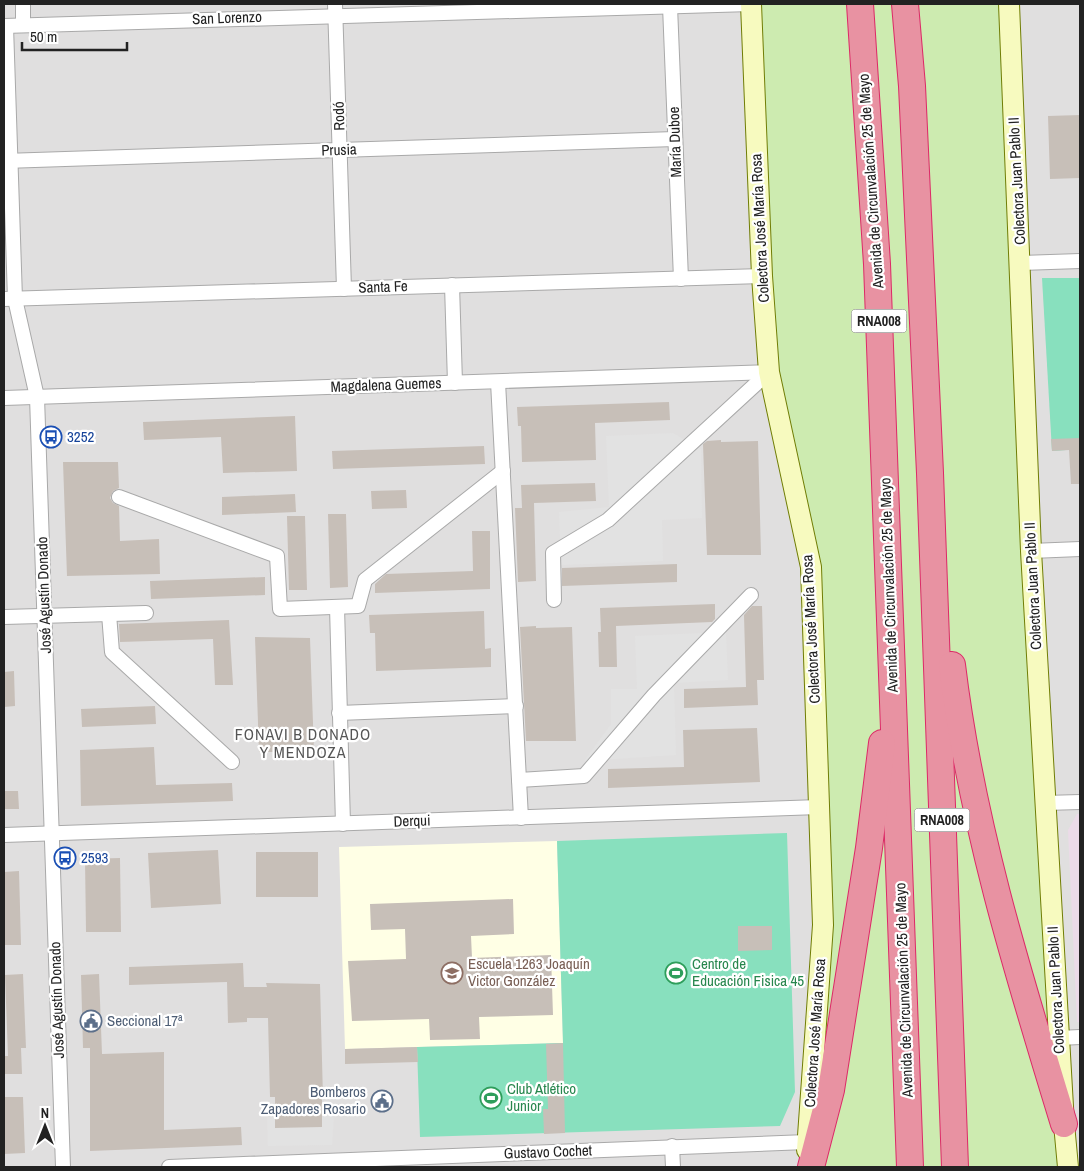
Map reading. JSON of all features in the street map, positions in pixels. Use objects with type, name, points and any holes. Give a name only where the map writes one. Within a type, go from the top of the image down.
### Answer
[{"type":"highway","name":"Avenida de Circunvalación 25 de Mayo","points":[[860,4],[877,264],[910,1167]]},
{"type":"highway","name":"RNA008","points":[[905,4],[912,86],[930,473],[955,1167]]},
{"type":"highway","points":[[930,473],[960,732],[1007,938],[1064,1124]]},
{"type":"highway","points":[[809,1155],[831,1090],[869,848],[883,738],[891,638]]},
{"type":"main road","name":"Colectora José María Rosa","points":[[751,4],[762,276],[768,372],[811,567],[823,925],[809,1155],[806,1167]]},
{"type":"main road","name":"Colectora Juan Pablo II","points":[[1009,4],[1031,551],[1068,1167]]},
{"type":"street","points":[[23,4],[23,24]]},
{"type":"street","name":"San Lorenzo","points":[[5,26],[335,9],[751,4]]},
{"type":"street","name":"María Duboe","points":[[670,6],[681,278]]},
{"type":"street","name":"Rodó","points":[[335,9],[344,289]]},
{"type":"street","name":"José Agustín Donado","points":[[5,26],[9,299],[37,397],[63,1167]]},
{"type":"street","name":"Prusia","points":[[7,161],[675,139]]},
{"type":"street","points":[[1020,263],[1080,261]]},
{"type":"street","name":"Santa Fe","points":[[9,299],[762,276]]},
{"type":"street","points":[[452,285],[455,383]]},
{"type":"street","points":[[554,600],[553,553],[608,520],[768,372]]},
{"type":"street","name":"Magdalena Guemes","points":[[4,398],[768,372]]},
{"type":"street","points":[[498,382],[521,818]]},
{"type":"street","points":[[119,497],[277,556],[280,609],[358,606],[365,580],[503,471]]},
{"type":"street","points":[[1031,551],[1080,549]]},
{"type":"street","points":[[519,780],[584,776],[654,695],[751,594]]},
{"type":"street","points":[[337,607],[338,713],[343,824]]},
{"type":"street","points":[[4,617],[146,613]]},
{"type":"street","points":[[109,614],[112,652],[232,762]]},
{"type":"street","points":[[338,713],[516,706]]},
{"type":"street","points":[[1045,803],[1080,802]]},
{"type":"street","name":"Derqui","points":[[4,835],[819,807]]},
{"type":"street","points":[[1059,1038],[1080,1037]]},
{"type":"street","points":[[672,1146],[673,1167]]},
{"type":"street","name":"Gustavo Cochet","points":[[169,1167],[476,1161],[672,1146],[809,1155]]},
{"type":"shaded area","points":[[4,4],[1080,4],[1080,1167],[4,1167]]},
{"type":"shaded area","points":[[673,433],[701,449],[702,518],[662,520],[663,561],[561,565],[559,512],[609,507],[606,436]]},
{"type":"shaded area","points":[[726,632],[728,680],[674,683],[676,755],[584,761],[611,724],[611,689],[637,689],[635,636]]},
{"type":"shaded area","points":[[1077,814],[1080,814],[1080,1022],[1077,1022],[1068,830]]},
{"type":"shaded area","name":"Escuela 1263 Joaquín Victor González","points":[[557,841],[563,1043],[345,1049],[339,847]]},
{"type":"shaded area","points":[[334,1115],[332,1145],[268,1146],[267,1117]]},
{"type":"green space","points":[[751,4],[1009,4],[1068,1167],[806,1167],[823,925],[811,567],[769,372]]},
{"type":"green space","points":[[1042,278],[1080,278],[1080,449],[1052,451]]},
{"type":"green space","name":"Centro de Educación Fisica 45","points":[[787,833],[795,1092],[780,1126],[420,1137],[417,1047],[563,1043],[557,841]]},
{"type":"building","points":[[1080,115],[1080,178],[1050,179],[1048,116]]},
{"type":"building","points":[[669,402],[670,420],[595,423],[596,460],[522,462],[521,426],[518,426],[517,407]]},
{"type":"building","points":[[295,416],[297,471],[223,473],[221,437],[144,440],[143,422]]},
{"type":"building","points":[[1080,438],[1080,484],[1071,484],[1069,450],[1052,451],[1051,439]]},
{"type":"building","points":[[721,440],[721,442],[758,441],[761,555],[707,555],[703,444],[707,441]]},
{"type":"building","points":[[484,446],[485,464],[333,469],[332,451]]},
{"type":"building","points":[[63,462],[118,462],[119,488],[113,491],[110,498],[113,503],[119,506],[120,541],[159,539],[160,574],[67,576]]},
{"type":"building","points":[[595,483],[596,501],[534,503],[536,581],[518,582],[515,508],[522,508],[521,485]]},
{"type":"building","points":[[406,490],[407,508],[372,509],[371,491]]},
{"type":"building","points":[[295,494],[296,512],[222,515],[222,497]]},
{"type":"building","points":[[328,514],[346,514],[348,587],[330,588]]},
{"type":"building","points":[[287,516],[305,516],[307,590],[289,590]]},
{"type":"building","points":[[472,531],[490,531],[490,589],[375,593],[375,584],[386,574],[473,571]]},
{"type":"building","points":[[677,564],[677,582],[562,586],[562,568]]},
{"type":"building","points":[[265,577],[265,595],[151,599],[150,581]]},
{"type":"building","points":[[715,604],[715,619],[712,622],[616,626],[617,667],[599,667],[598,632],[601,632],[600,608]]},
{"type":"building","points":[[752,606],[762,606],[764,680],[757,680],[758,705],[684,708],[684,689],[746,687],[744,615]]},
{"type":"building","points":[[484,611],[485,649],[491,648],[491,667],[376,671],[375,633],[370,633],[369,615]]},
{"type":"building","points":[[229,620],[233,685],[215,685],[213,639],[120,642],[119,624]]},
{"type":"building","points":[[536,626],[536,628],[572,627],[576,741],[526,741],[520,627]]},
{"type":"building","points":[[255,637],[310,638],[314,752],[259,752]]},
{"type":"building","points":[[14,671],[15,706],[4,707],[4,672]]},
{"type":"building","points":[[155,706],[156,724],[82,727],[81,709]]},
{"type":"building","points":[[757,728],[760,782],[608,788],[608,769],[684,767],[683,730]]},
{"type":"building","points":[[154,747],[156,785],[232,783],[233,801],[81,806],[80,750]]},
{"type":"building","points":[[4,791],[18,791],[19,809],[4,809]]},
{"type":"building","points":[[218,850],[221,904],[151,908],[148,853]]},
{"type":"building","points":[[256,852],[318,852],[318,897],[256,897]]},
{"type":"building","points":[[120,858],[121,932],[86,932],[85,859]]},
{"type":"building","points":[[19,871],[21,945],[4,945],[4,872]]},
{"type":"building","points":[[513,899],[514,934],[471,936],[472,958],[551,955],[553,1015],[479,1017],[480,1039],[430,1040],[429,1019],[352,1021],[348,961],[406,959],[405,929],[371,930],[370,904]]},
{"type":"building","points":[[738,926],[772,926],[772,950],[738,951]]},
{"type":"building","points":[[243,963],[244,987],[267,987],[266,983],[320,984],[322,1127],[275,1128],[275,1097],[270,1097],[268,1018],[247,1018],[247,1022],[228,1023],[227,982],[129,985],[129,967]]},
{"type":"building","points":[[23,974],[26,1048],[21,1048],[22,1074],[4,1074],[4,1056],[8,1056],[5,975]]},
{"type":"building","points":[[99,974],[102,1054],[164,1052],[164,1130],[241,1127],[242,1145],[90,1151],[90,1048],[83,1048],[81,975]]},
{"type":"building","points":[[563,1043],[565,1133],[544,1134],[543,1109],[548,1109],[546,1044]]},
{"type":"building","points":[[417,1047],[418,1062],[345,1064],[345,1049]]},
{"type":"building","points":[[4,1097],[23,1097],[25,1153],[4,1154]]},
{"type":"place","name":"3252","points":[[51,437]]},
{"type":"place","name":"2593","points":[[65,858]]},
{"type":"place","name":"Escuela 1263 Joaquín Victor González","points":[[452,973]]},
{"type":"place","name":"Centro de Educación Fisica 45","points":[[676,973]]},
{"type":"place","name":"Seccional 17ª","points":[[91,1021]]},
{"type":"place","name":"Club Atlético Junior","points":[[491,1098]]},
{"type":"place","name":"Bomberos Zapadores Rosario","points":[[382,1101]]},
{"type":"district","name":"FONAVI B DONADO Y MENDOZA","points":[[303,743]]}]
